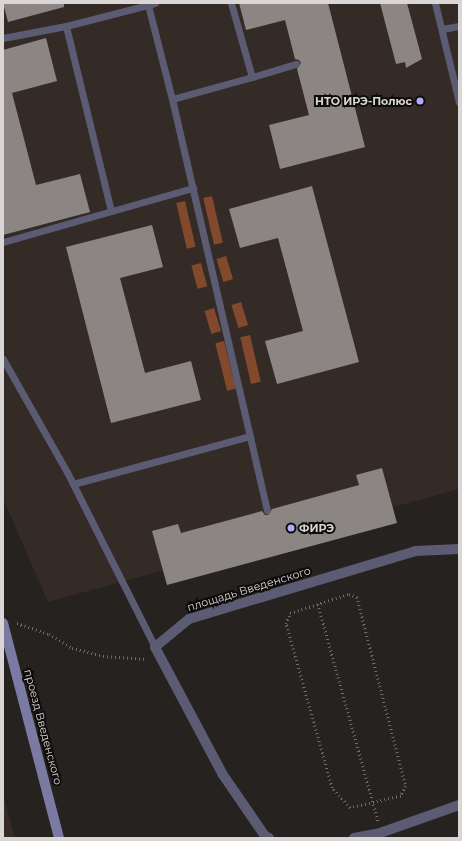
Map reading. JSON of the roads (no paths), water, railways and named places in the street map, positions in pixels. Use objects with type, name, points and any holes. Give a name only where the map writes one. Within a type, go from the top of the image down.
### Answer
[{"type":"street","name":"площадь Введенского","points":[[155,647],[189,619],[415,551],[459,549]]},
{"type":"street","name":"проезд Введенского","points":[[3,623],[59,838]]},
{"type":"street","points":[[155,647],[223,776],[265,836],[269,838]]},
{"type":"street","points":[[354,838],[381,835],[459,805]]},
{"type":"lane","points":[[231,3],[252,77]]},
{"type":"lane","points":[[435,3],[459,102]]},
{"type":"lane","points":[[3,38],[66,26],[151,4],[267,510]]},
{"type":"lane","points":[[66,26],[111,211]]},
{"type":"lane","points":[[442,29],[459,26]]},
{"type":"lane","points":[[172,99],[296,64]]},
{"type":"lane","points":[[3,242],[192,188]]},
{"type":"lane","points":[[3,359],[73,484],[155,647]]},
{"type":"lane","points":[[73,484],[250,436]]},
{"type":"place","name":"НТО ИРЭ-Полюс","points":[[420,101]]},
{"type":"place","name":"ФИРЭ","points":[[291,528]]}]
